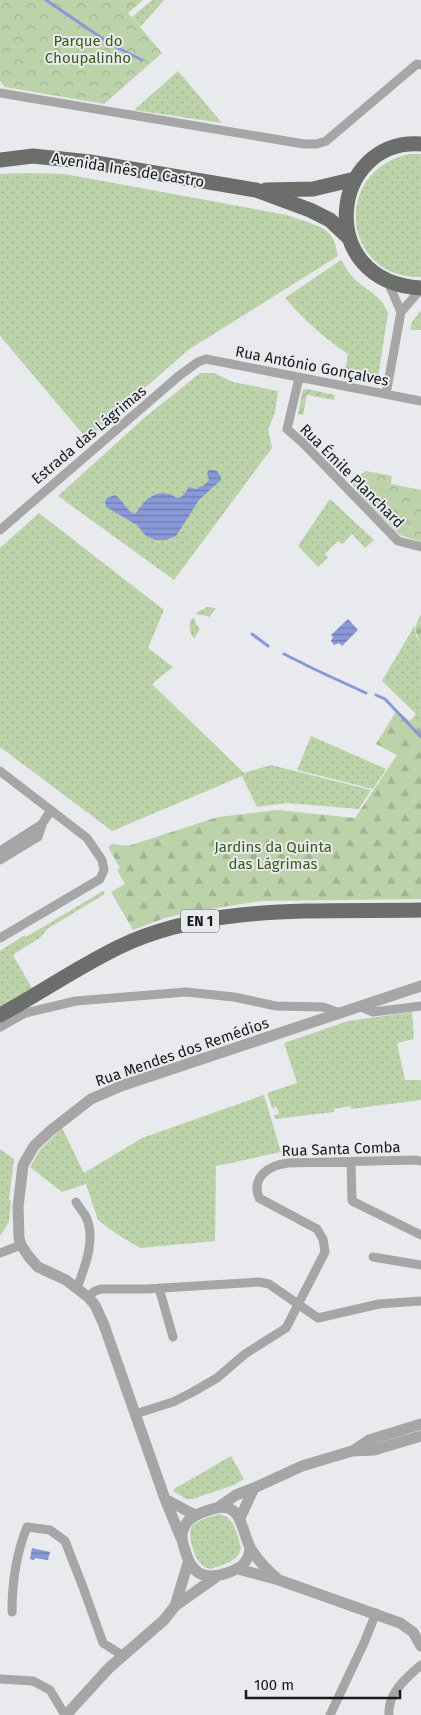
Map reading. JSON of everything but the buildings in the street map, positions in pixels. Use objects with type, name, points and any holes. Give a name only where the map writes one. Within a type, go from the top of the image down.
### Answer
[{"type":"main road","points":[[421,144],[401,145],[387,150],[369,162],[356,178],[349,192],[346,207],[348,237],[357,256],[388,282],[405,287],[421,288]]},
{"type":"main road","name":"Avenida Inês de Castro","points":[[0,160],[33,156],[90,162],[256,190],[313,189],[356,178]]},
{"type":"main road","name":"Avenida Inês de Castro","points":[[256,190],[310,210],[330,220],[348,237]]},
{"type":"main road","name":"EN 1","points":[[0,1015],[118,947],[151,934],[206,919],[255,913],[299,911],[421,910]]},
{"type":"street","points":[[0,92],[304,144],[316,144],[326,140],[417,64],[421,65]]},
{"type":"street","points":[[388,282],[402,312]]},
{"type":"street","points":[[386,394],[402,312],[421,288]]},
{"type":"street","name":"Rua António Gonçalves","points":[[198,362],[206,360],[421,401]]},
{"type":"street","name":"Estrada das Lágrimas","points":[[0,530],[173,381],[198,362]]},
{"type":"street","name":"Rua Émile Planchard","points":[[299,378],[287,430],[303,443],[398,541],[421,547]]},
{"type":"street","points":[[0,771],[87,838],[102,860],[104,870],[100,879],[0,938]]},
{"type":"street","points":[[0,860],[38,837],[42,824],[51,810]]},
{"type":"street","points":[[0,851],[42,824]]},
{"type":"street","name":"Rua Mendes dos Remédios","points":[[21,1245],[18,1207],[23,1165],[34,1146],[91,1099],[121,1086],[421,986]]},
{"type":"street","points":[[0,1027],[25,1013],[76,1001],[186,992],[234,997],[276,1006],[323,1006],[340,1013]]},
{"type":"street","points":[[359,1006],[373,1012],[421,1006]]},
{"type":"street","name":"Rua Santa Comba","points":[[298,1305],[325,1252],[323,1239],[317,1229],[259,1198],[256,1191],[258,1182],[264,1172],[277,1164],[421,1161]]},
{"type":"street","points":[[351,1162],[352,1201],[421,1235]]},
{"type":"street","points":[[76,1202],[86,1217],[90,1238],[87,1258],[77,1288]]},
{"type":"street","points":[[0,1253],[21,1245],[38,1267],[66,1280],[95,1305],[104,1324],[165,1499],[181,1538],[188,1563],[175,1606]]},
{"type":"street","points":[[373,1257],[421,1265]]},
{"type":"street","points":[[88,1297],[101,1288],[159,1288],[259,1282],[269,1284],[318,1318],[379,1304],[421,1301]]},
{"type":"street","points":[[159,1288],[174,1337]]},
{"type":"street","points":[[135,1414],[173,1402],[217,1378],[245,1354],[286,1328],[298,1305]]},
{"type":"street","points":[[181,1538],[185,1526],[195,1515],[217,1508],[236,1495],[302,1466],[352,1451],[374,1450],[417,1431]]},
{"type":"street","points":[[240,1518],[254,1488]]},
{"type":"street","points":[[165,1499],[195,1515]]},
{"type":"street","points":[[217,1508],[232,1510],[240,1518],[250,1548],[262,1564],[279,1580]]},
{"type":"street","points":[[12,1612],[12,1588],[20,1543],[27,1527],[50,1530],[64,1541],[103,1643],[122,1655]]},
{"type":"street","points":[[0,1679],[33,1681],[50,1690],[66,1715],[122,1655],[164,1620],[175,1606],[216,1577],[244,1565],[250,1548]]},
{"type":"street","points":[[188,1563],[202,1574],[216,1577]]},
{"type":"street","points":[[238,1569],[279,1580],[417,1629],[421,1646]]},
{"type":"street","points":[[330,1715],[376,1613]]},
{"type":"street","points":[[389,1715],[388,1708],[394,1693],[421,1665]]},
{"type":"green space","name":"Parque do Choupalinho","points":[[0,0],[143,0],[128,13],[162,53],[104,104],[5,87],[0,81]]},
{"type":"green space","points":[[152,0],[164,0],[140,27],[132,17]]},
{"type":"green space","points":[[178,71],[222,123],[134,110]]},
{"type":"green space","points":[[409,154],[421,154],[421,277],[395,273],[375,261],[362,244],[356,223],[358,201],[367,181],[384,165]]},
{"type":"green space","points":[[0,174],[65,174],[287,215],[315,225],[329,233],[334,241],[338,256],[188,350],[87,439],[0,336]]},
{"type":"green space","points":[[341,260],[353,278],[379,299],[388,313],[378,378],[373,381],[362,380],[363,374],[356,373],[354,380],[348,378],[345,371],[348,354],[299,314],[285,298]]},
{"type":"green space","points":[[421,310],[421,330],[410,330],[412,322]]},
{"type":"green space","points":[[200,373],[214,373],[233,382],[278,391],[275,413],[268,429],[272,448],[174,580],[58,496],[143,419]]},
{"type":"green space","points":[[307,389],[335,395],[334,400],[307,395],[303,415],[298,414],[303,390]]},
{"type":"green space","points":[[366,471],[392,476],[391,484],[421,490],[421,542],[400,535],[356,491],[353,485],[359,475]]},
{"type":"green space","points":[[330,499],[374,540],[365,548],[352,534],[342,544],[338,541],[325,554],[328,558],[318,567],[298,546]]},
{"type":"green space","points":[[39,513],[164,610],[148,648],[173,667],[152,684],[244,773],[271,765],[371,790],[359,809],[287,803],[257,807],[242,776],[112,831],[0,747],[0,548]]},
{"type":"green space","points":[[207,607],[216,608],[209,617],[196,613]]},
{"type":"green space","points":[[421,614],[421,644],[416,629]]},
{"type":"green space","points":[[192,618],[195,619],[200,629],[194,639],[190,628]]},
{"type":"green space","points":[[415,625],[416,636],[421,644],[421,729],[412,719],[416,714],[382,681]]},
{"type":"green space","name":"Jardins da Quinta das Lágrimas","points":[[397,710],[409,721],[412,719],[421,729],[421,899],[261,901],[190,912],[165,918],[133,930],[111,892],[125,884],[117,870],[120,868],[108,847],[112,844],[128,846],[218,817],[277,810],[355,818],[397,755],[376,744]]},
{"type":"green space","points":[[311,736],[386,769],[373,789],[297,770]]},
{"type":"green space","points":[[103,891],[105,894],[47,929],[41,937],[13,955],[32,988],[0,1007],[0,951]]},
{"type":"green space","points":[[412,1012],[414,1039],[397,1043],[405,1080],[421,1080],[421,1100],[351,1109],[351,1106],[334,1109],[334,1112],[275,1119],[274,1115],[279,1114],[277,1107],[272,1108],[267,1093],[297,1083],[284,1043],[348,1021]]},
{"type":"green space","points":[[264,1095],[281,1152],[216,1166],[215,1241],[140,1248],[98,1220],[86,1184],[62,1192],[30,1167],[40,1150],[62,1128],[84,1173],[142,1138]]},
{"type":"green space","points":[[0,1149],[14,1159],[9,1200],[11,1201],[9,1222],[0,1236]]},
{"type":"green space","points":[[231,1456],[244,1479],[234,1485],[193,1499],[186,1499],[173,1491],[174,1489]]},
{"type":"green space","points":[[219,1514],[232,1522],[241,1548],[234,1559],[211,1569],[202,1565],[198,1560],[193,1550],[190,1533],[193,1525],[196,1523]]},
{"type":"water","points":[[209,470],[218,472],[221,480],[199,500],[176,536],[166,540],[155,540],[145,535],[137,525],[106,507],[105,502],[107,498],[115,495],[134,514],[142,504],[154,495],[164,493],[179,498],[189,487],[196,489],[204,485],[209,480],[207,473]]},
{"type":"water","points":[[348,619],[358,630],[342,646],[339,643],[334,645],[331,641],[333,637],[331,635]]},
{"type":"water","points":[[32,1548],[50,1552],[48,1560],[30,1559]]},
{"type":"waterway","points":[[46,0],[112,45],[142,60]]},
{"type":"waterway","points":[[252,634],[268,646]]},
{"type":"waterway","points":[[284,654],[314,669]]},
{"type":"waterway","points":[[316,670],[366,693]]},
{"type":"waterway","points":[[376,695],[385,699],[421,737]]}]
